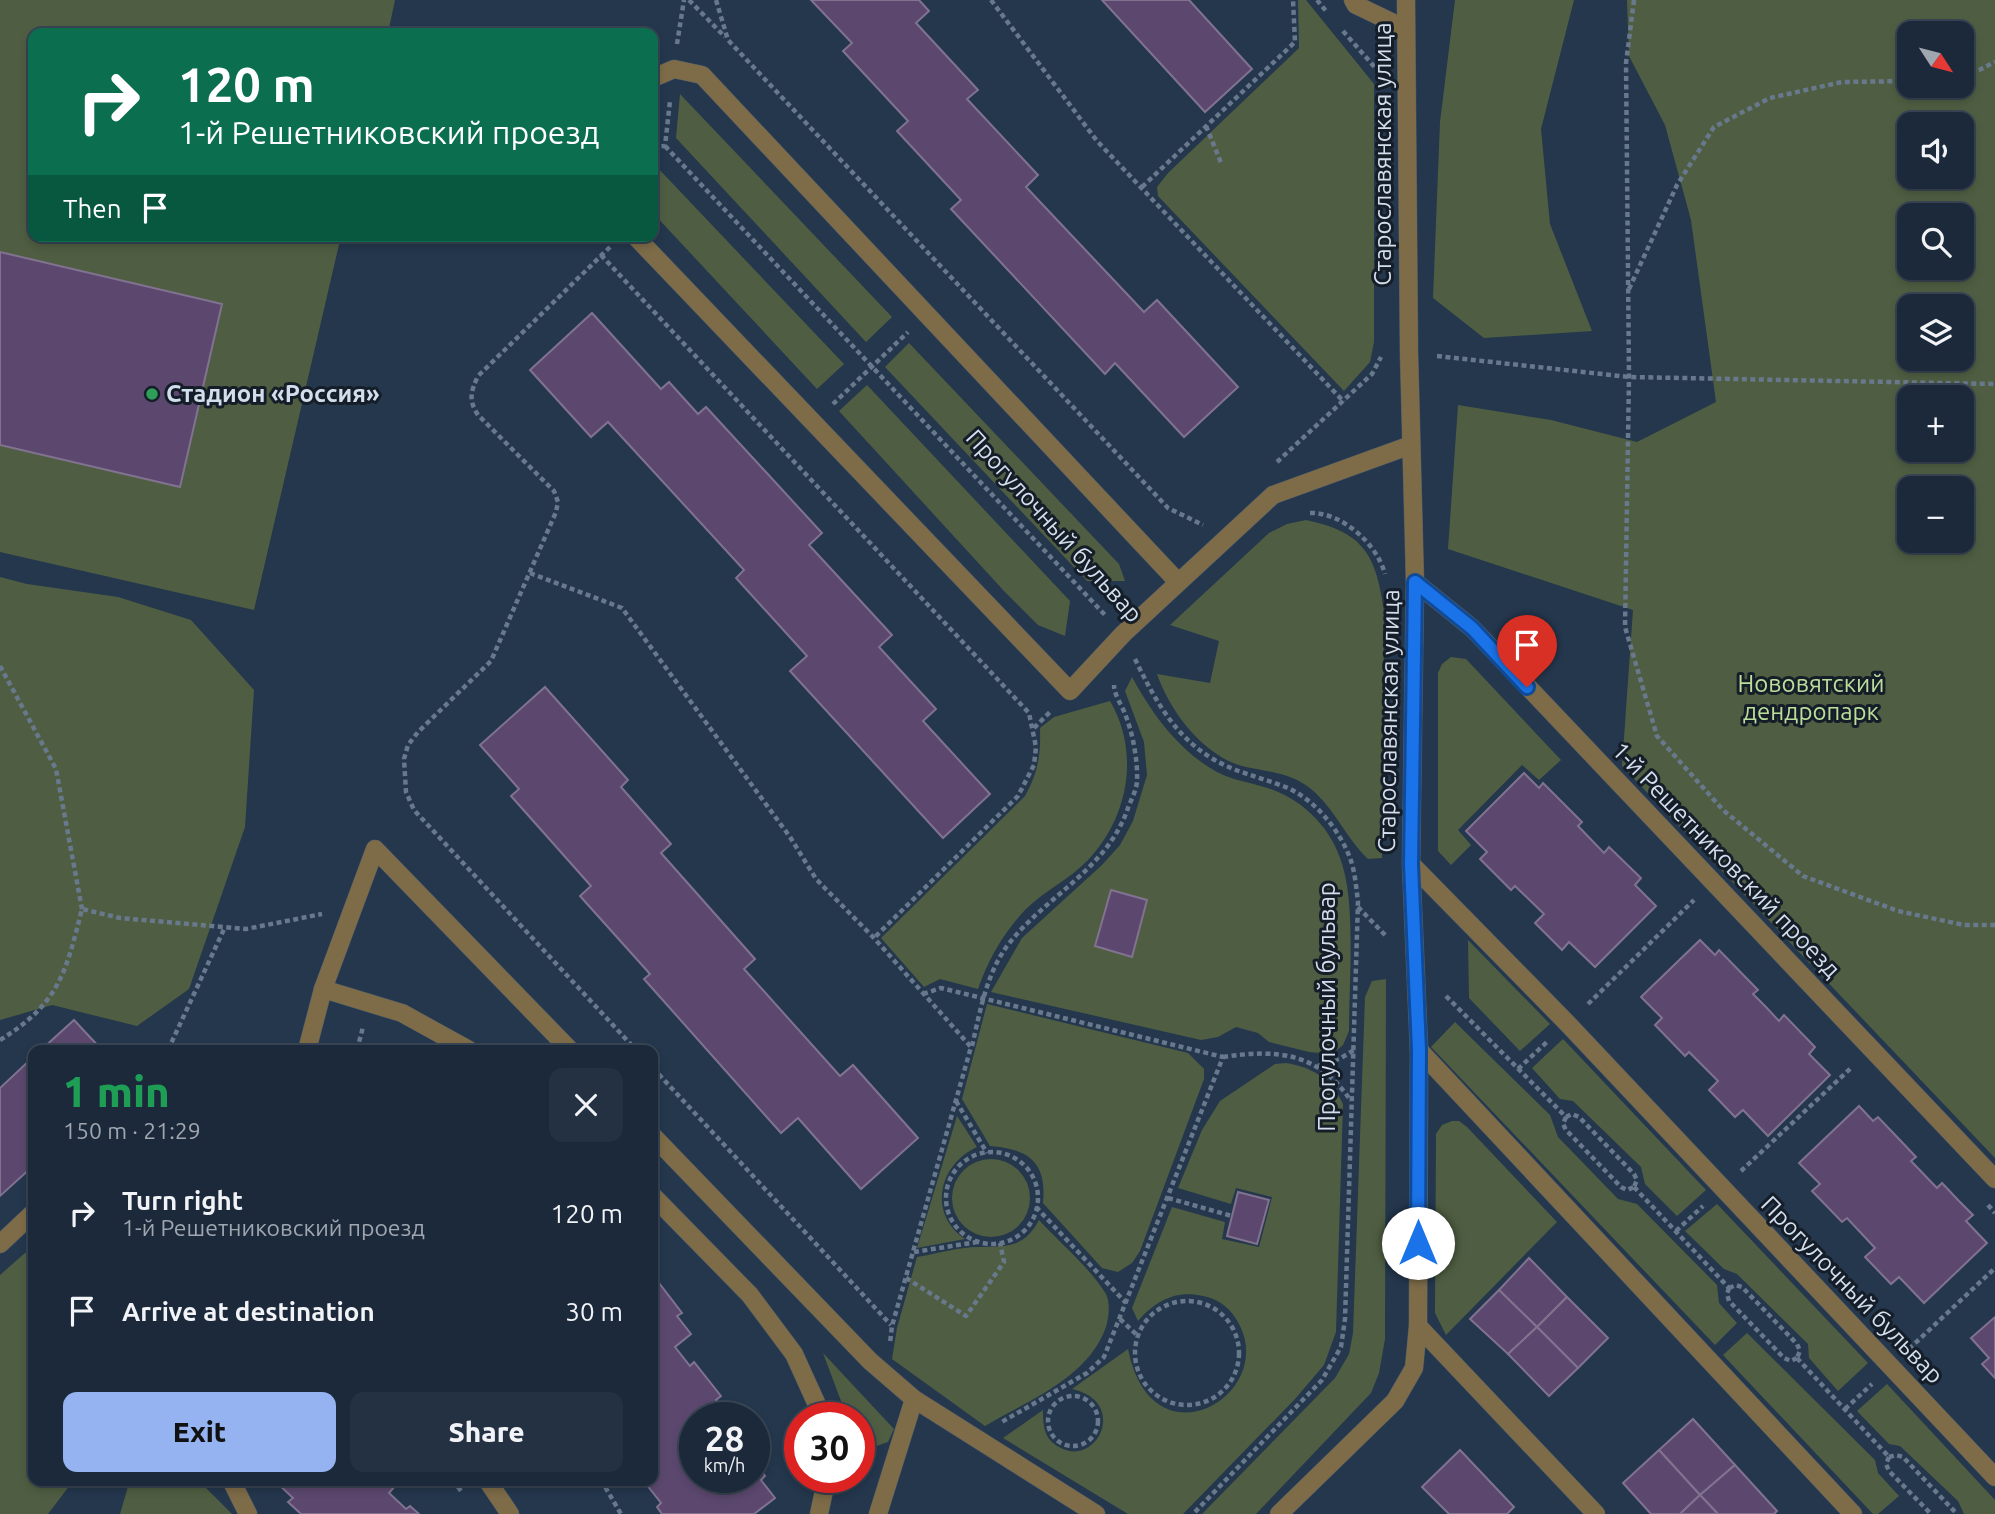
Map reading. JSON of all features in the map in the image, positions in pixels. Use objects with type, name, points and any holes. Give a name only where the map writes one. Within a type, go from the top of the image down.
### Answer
[{"type":"street","points":[[1353,0],[1356,5],[1406,29]]},
{"type":"street","name":"Старославянская улица","points":[[1279,1514],[1395,1401],[1414,1368],[1418,1326],[1419,1050],[1411,864],[1415,582],[1409,353],[1406,0]]},
{"type":"street","points":[[658,76],[674,69],[702,75],[1178,582]]},
{"type":"street","points":[[641,242],[1070,691],[1123,634],[1273,495],[1411,444]]},
{"type":"street","name":"1-й Решетниковский проезд","points":[[1415,582],[1472,628],[1995,1179]]},
{"type":"street","points":[[308,1045],[323,989],[375,849],[565,1045]]},
{"type":"street","name":"Прогулочный бульвар","points":[[1411,864],[1567,1023],[1995,1477]]},
{"type":"street","points":[[323,989],[402,1013],[460,1045]]},
{"type":"street","points":[[1419,1050],[1853,1514]]},
{"type":"street","points":[[658,1141],[870,1361],[914,1399],[1096,1514]]},
{"type":"street","points":[[658,1201],[750,1295],[794,1354],[816,1402]]},
{"type":"street","points":[[0,1244],[28,1218]]},
{"type":"street","points":[[1418,1326],[1596,1514]]},
{"type":"street","points":[[878,1514],[914,1399]]},
{"type":"street","points":[[234,1486],[248,1514]]},
{"type":"street","points":[[491,1486],[510,1514]]},
{"type":"street","points":[[819,1514],[824,1493]]},
{"type":"path","points":[[689,0],[1168,508],[1206,527]]},
{"type":"path","points":[[716,0],[728,40]]},
{"type":"path","points":[[990,0],[1097,141],[1344,402]]},
{"type":"path","points":[[1142,187],[1295,42],[1293,0]]},
{"type":"path","points":[[1317,0],[1386,81]]},
{"type":"path","points":[[1634,0],[1626,63],[1629,377],[1625,627],[1657,736],[1723,810],[1803,876],[1898,911],[1964,925],[1995,925]]},
{"type":"path","points":[[1974,71],[1995,61]]},
{"type":"path","points":[[1628,291],[1677,185],[1714,127],[1770,98],[1842,82],[1897,81]]},
{"type":"path","points":[[1206,126],[1222,165]]},
{"type":"path","name":"Прогулочный бульвар","points":[[665,146],[1123,634],[1160,709],[1181,733],[1211,758],[1248,776],[1286,786],[1311,803],[1332,824],[1351,860],[1358,908],[1345,1320],[1341,1347],[1322,1380],[1193,1514]]},
{"type":"path","points":[[611,246],[478,376],[471,391],[471,405],[478,415],[554,491],[558,502],[491,662],[418,732],[408,746],[404,759],[406,792],[414,810],[631,1045]]},
{"type":"path","points":[[601,256],[1029,713],[1036,747],[1034,765],[1018,796],[874,938]]},
{"type":"path","points":[[814,423],[926,315]]},
{"type":"path","points":[[1275,464],[1372,374],[1383,348]]},
{"type":"path","points":[[1409,353],[1629,377],[1995,384]]},
{"type":"path","points":[[1306,513],[1318,512],[1345,524],[1367,540],[1384,569],[1387,582]]},
{"type":"path","points":[[530,573],[622,608],[790,837],[816,878],[874,938],[971,1047]]},
{"type":"path","points":[[658,1073],[892,1326],[983,998],[1005,949],[1048,901],[1094,865],[1113,842],[1137,783],[1126,717],[1114,688],[1123,634]]},
{"type":"path","points":[[0,666],[56,769],[82,909],[67,970],[50,997],[21,1027],[0,1040]]},
{"type":"path","points":[[1518,1069],[1712,882]]},
{"type":"path","points":[[82,909],[120,918],[246,929],[353,907]]},
{"type":"path","points":[[1358,908],[1389,939],[1389,926]]},
{"type":"path","points":[[170,1045],[225,927]]},
{"type":"path","points":[[1417,967],[1566,1117]]},
{"type":"path","points":[[923,994],[941,988],[1223,1057],[1252,1052],[1307,1060],[1329,1073],[1352,1102]]},
{"type":"path","points":[[1676,1231],[1871,1049]]},
{"type":"path","points":[[1317,1066],[1341,1058],[1354,1050]]},
{"type":"path","points":[[975,1439],[1087,1373],[1104,1357],[1223,1057]]},
{"type":"path","points":[[956,1101],[986,1153]]},
{"type":"path","points":[[1572,1114],[1588,1126],[1634,1174],[1637,1180],[1634,1187],[1627,1190],[1621,1187],[1566,1130],[1563,1124],[1566,1117],[1572,1114]]},
{"type":"path","points":[[913,1252],[978,1242],[1000,1243],[1015,1238],[1027,1228],[1036,1207],[1036,1185],[1029,1172],[1006,1154],[986,1153],[964,1161],[947,1185],[945,1201],[949,1216],[958,1230],[978,1242]]},
{"type":"path","points":[[1634,1187],[1729,1288]]},
{"type":"path","points":[[1168,1198],[1232,1216]]},
{"type":"path","points":[[1036,1207],[1126,1303]]},
{"type":"path","points":[[906,1278],[966,1316],[1004,1262],[1000,1243]]},
{"type":"path","points":[[1845,1409],[1995,1268]]},
{"type":"path","points":[[1797,1358],[1800,1351],[1797,1344],[1742,1287],[1736,1285],[1729,1288],[1727,1294],[1730,1301],[1784,1358],[1797,1358],[1889,1457]]},
{"type":"path","points":[[1181,1302],[1206,1304],[1231,1325],[1238,1341],[1239,1359],[1234,1377],[1223,1391],[1208,1401],[1191,1406],[1173,1404],[1157,1396],[1144,1384],[1137,1369],[1135,1352],[1138,1336],[1146,1321],[1158,1310],[1181,1302]]},
{"type":"path","points":[[1120,1319],[1138,1336]]},
{"type":"path","points":[[1052,1393],[1056,1401]]},
{"type":"path","points":[[1072,1395],[1081,1396],[1095,1408],[1098,1423],[1096,1431],[1086,1443],[1070,1446],[1055,1440],[1048,1416],[1056,1401],[1072,1395]]},
{"type":"path","points":[[1889,1457],[1886,1464],[1889,1471],[1931,1514]]},
{"type":"path","points":[[1889,1457],[1903,1457],[1957,1514]]},
{"type":"path","points":[[605,1486],[621,1514]]},
{"type":"green space","name":"Стадион «Россия»","points":[[0,0],[395,0],[389,28],[28,28],[28,242],[340,242],[254,610],[0,552]]},
{"type":"green space","points":[[1298,0],[1306,0],[1374,84],[1374,342],[1370,362],[1344,391],[1158,196],[1157,187],[1168,173],[1299,48]]},
{"type":"green space","points":[[1455,0],[1574,0],[1541,129],[1550,224],[1592,331],[1484,338],[1433,298],[1440,122]]},
{"type":"green space","name":"Нововятский дендропарк","points":[[1627,0],[1995,0],[1995,1158],[1622,766],[1633,610],[1448,549],[1458,405],[1551,420],[1637,442],[1716,402],[1691,220],[1665,125],[1629,56]]},
{"type":"green space","points":[[680,94],[892,317],[866,342],[676,138]]},
{"type":"green space","points":[[658,168],[844,364],[817,389],[658,218]]},
{"type":"green space","points":[[909,343],[1119,564],[1125,581],[1087,581],[885,367]]},
{"type":"green space","points":[[867,385],[1070,601],[1065,636],[1038,625],[839,411]]},
{"type":"green space","points":[[1306,520],[1342,531],[1354,539],[1371,561],[1381,592],[1384,611],[1382,858],[1368,859],[1327,805],[1311,789],[1280,774],[1231,762],[1203,744],[1180,718],[1157,674],[1210,683],[1219,641],[1170,625],[1269,533],[1287,524]]},
{"type":"green space","points":[[0,577],[27,584],[118,597],[191,620],[254,690],[245,827],[189,989],[137,1026],[52,1005],[0,1020]]},
{"type":"green space","points":[[1451,657],[1466,659],[1561,760],[1539,780],[1522,765],[1458,830],[1471,845],[1451,865],[1438,851],[1438,673],[1442,664]]},
{"type":"green space","points":[[1132,677],[1158,718],[1190,754],[1217,772],[1290,798],[1311,814],[1335,846],[1347,888],[1350,972],[1349,1031],[1343,1045],[1332,1054],[1309,1052],[1269,1042],[1258,1033],[1236,1027],[1218,1037],[1201,1040],[991,992],[1022,938],[1102,865],[1120,845],[1133,821],[1147,775],[1144,742],[1125,691]]},
{"type":"green space","points":[[1110,701],[1125,741],[1126,784],[1113,824],[1102,843],[1081,867],[1032,903],[1017,919],[997,947],[978,989],[940,979],[924,987],[881,938],[1025,796],[1038,763],[1040,728],[1054,717]]},
{"type":"green space","points":[[1468,940],[1550,1024],[1520,1051],[1469,998]]},
{"type":"green space","points":[[1386,979],[1385,1339],[1379,1373],[1371,1393],[1256,1514],[1202,1514],[1335,1378],[1349,1354],[1353,1333],[1365,997],[1372,981]]},
{"type":"green space","points":[[987,1004],[1188,1053],[1204,1069],[1204,1079],[1140,1251],[1132,1263],[1118,1272],[1102,1268],[1043,1203],[1042,1177],[1033,1160],[1015,1150],[990,1146],[962,1099]]},
{"type":"green space","points":[[1455,1022],[1550,1115],[1558,1137],[1618,1199],[1637,1204],[1717,1285],[1719,1303],[1737,1323],[1715,1345],[1431,1047]]},
{"type":"green space","points":[[1563,1039],[1706,1190],[1677,1216],[1645,1184],[1641,1167],[1573,1101],[1560,1099],[1532,1068]]},
{"type":"green space","points":[[1286,1063],[1313,1071],[1327,1081],[1343,1104],[1336,1332],[1324,1365],[1295,1399],[1183,1514],[1128,1514],[1003,1438],[1043,1410],[1045,1432],[1054,1444],[1073,1451],[1085,1449],[1095,1442],[1103,1419],[1100,1407],[1090,1396],[1072,1389],[1128,1349],[1141,1385],[1161,1406],[1184,1413],[1207,1408],[1227,1395],[1241,1375],[1246,1350],[1239,1324],[1225,1306],[1203,1296],[1175,1296],[1159,1303],[1138,1321],[1132,1308],[1172,1207],[1225,1222],[1222,1239],[1259,1247],[1272,1197],[1236,1188],[1231,1204],[1178,1188],[1202,1130],[1220,1101],[1275,1064]]},
{"type":"green space","points":[[957,1116],[977,1147],[953,1165],[942,1190],[942,1204],[953,1229],[965,1239],[917,1248]]},
{"type":"green space","points":[[1459,1121],[1467,1127],[1557,1222],[1446,1335],[1435,1313],[1436,1134],[1442,1125]]},
{"type":"green space","points":[[991,1159],[1006,1162],[1019,1170],[1027,1183],[1030,1198],[1027,1213],[1019,1226],[1006,1234],[991,1237],[976,1234],[963,1226],[955,1213],[952,1198],[955,1183],[963,1170],[976,1162]]},
{"type":"green space","points":[[1717,1204],[1868,1363],[1838,1391],[1809,1358],[1808,1344],[1737,1274],[1724,1269],[1685,1231]]},
{"type":"green space","points":[[1039,1220],[1104,1291],[1109,1313],[1106,1327],[1086,1360],[1071,1374],[1038,1397],[985,1426],[892,1359],[897,1328],[917,1257],[963,1248],[1013,1244],[1027,1236]]},
{"type":"green space","points":[[28,1250],[28,1486],[69,1486],[48,1514],[0,1514],[0,1275]]},
{"type":"green space","points":[[1747,1333],[1875,1460],[1878,1473],[1899,1496],[1878,1514],[1873,1514],[1723,1355]]},
{"type":"green space","points":[[823,1353],[869,1402],[841,1402]]},
{"type":"green space","points":[[1887,1384],[1995,1500],[1995,1514],[1964,1514],[1958,1501],[1900,1446],[1889,1444],[1857,1411]]},
{"type":"green space","points":[[875,1409],[894,1429],[888,1442],[875,1447]]},
{"type":"green space","points":[[128,1486],[204,1486],[232,1514],[120,1514]]},
{"type":"building","points":[[811,0],[919,0],[929,11],[916,23],[978,90],[967,99],[1038,175],[1026,187],[1144,312],[1157,300],[1238,387],[1184,437],[1115,363],[1105,374],[951,209],[961,200],[897,131],[908,121],[843,51],[852,43]]},
{"type":"building","points":[[1102,0],[1189,0],[1252,69],[1205,112]]},
{"type":"building","points":[[0,252],[222,304],[180,487],[0,445]]},
{"type":"building","points":[[592,313],[661,389],[669,382],[698,414],[706,407],[822,533],[809,545],[892,635],[879,647],[936,709],[923,721],[990,794],[943,838],[790,671],[807,656],[736,578],[744,570],[608,422],[591,437],[530,370]]},
{"type":"building","points":[[545,687],[628,780],[621,787],[671,844],[661,853],[755,959],[744,969],[840,1076],[853,1065],[918,1138],[861,1189],[798,1118],[781,1133],[644,979],[650,974],[580,896],[591,886],[511,796],[519,789],[480,745]]},
{"type":"building","points":[[1524,773],[1539,788],[1543,783],[1582,822],[1578,826],[1604,853],[1609,847],[1641,878],[1635,885],[1656,906],[1595,967],[1569,942],[1562,950],[1535,923],[1544,914],[1515,886],[1511,890],[1480,859],[1487,852],[1466,831]]},
{"type":"building","points":[[1111,890],[1147,900],[1132,957],[1095,946]]},
{"type":"building","points":[[1700,940],[1715,955],[1719,950],[1758,990],[1753,994],[1779,1021],[1784,1015],[1815,1047],[1809,1054],[1830,1075],[1768,1136],[1743,1110],[1735,1117],[1709,1090],[1718,1081],[1689,1052],[1685,1056],[1655,1025],[1662,1018],[1641,997]]},
{"type":"building","points":[[74,1020],[97,1045],[46,1045]]},
{"type":"building","points":[[28,1062],[28,1171],[0,1196],[0,1088]]},
{"type":"building","points":[[1859,1106],[1873,1121],[1878,1117],[1899,1139],[1916,1157],[1911,1161],[1937,1188],[1942,1183],[1973,1215],[1966,1221],[1987,1243],[1924,1303],[1899,1277],[1891,1284],[1865,1257],[1875,1248],[1847,1218],[1842,1222],[1812,1191],[1820,1184],[1799,1163]]},
{"type":"building","points":[[1238,1192],[1269,1200],[1257,1244],[1227,1236]]},
{"type":"building","points":[[1529,1258],[1567,1297],[1537,1327],[1499,1290]]},
{"type":"building","points":[[658,1282],[682,1313],[677,1316],[691,1334],[675,1347],[690,1366],[694,1362],[721,1396],[716,1400],[718,1402],[679,1402],[679,1493],[770,1492],[775,1498],[754,1514],[662,1514],[657,1507],[661,1503],[648,1486],[658,1486]]},
{"type":"building","points":[[1499,1290],[1537,1327],[1508,1354],[1470,1319]]},
{"type":"building","points":[[1567,1297],[1608,1338],[1578,1368],[1537,1327]]},
{"type":"building","points":[[1995,1317],[1995,1378],[1982,1364],[1989,1358],[1971,1338]]},
{"type":"building","points":[[1537,1327],[1578,1368],[1549,1396],[1508,1354]]},
{"type":"building","points":[[1693,1419],[1735,1465],[1700,1495],[1659,1450]]},
{"type":"building","points":[[1460,1450],[1514,1507],[1507,1514],[1449,1514],[1422,1487]]},
{"type":"building","points":[[1659,1450],[1700,1495],[1680,1514],[1651,1514],[1623,1483]]},
{"type":"building","points":[[1735,1465],[1777,1511],[1774,1514],[1718,1514],[1700,1495]]},
{"type":"building","points":[[280,1486],[395,1486],[389,1493],[406,1509],[410,1506],[419,1514],[301,1514],[288,1502],[293,1498]]},
{"type":"building","points":[[1700,1495],[1718,1514],[1680,1514]]},
{"type":"place","name":"Стадион «Россия»","points":[[152,394]]},
{"type":"route","points":[[1418,1243],[1419,1050],[1411,864],[1415,582],[1472,628],[1527,687]]}]
